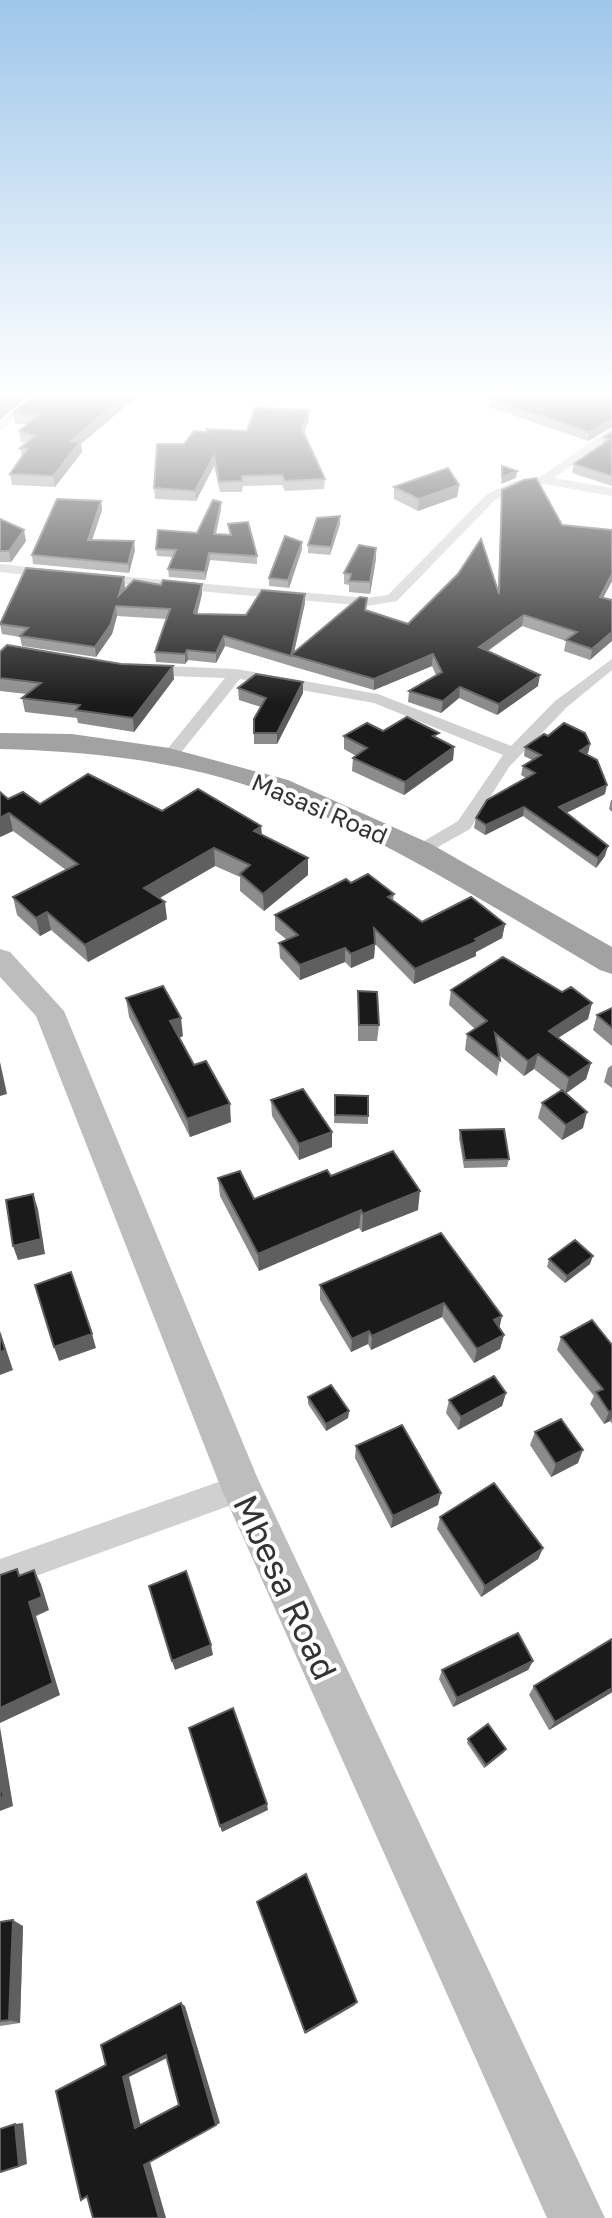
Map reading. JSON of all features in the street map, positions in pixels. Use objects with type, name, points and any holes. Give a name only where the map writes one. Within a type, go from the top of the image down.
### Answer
[{"type":"highway","name":"Masasi Road","points":[[0,741],[72,742],[169,757],[278,786],[420,851],[612,962]]},
{"type":"main road","name":"Mbesa Road","points":[[0,959],[49,1011],[241,1488],[576,2218]]},
{"type":"street","points":[[0,568],[367,602],[392,598],[490,499]]},
{"type":"street","points":[[420,851],[464,825],[513,753],[561,704],[612,663]]},
{"type":"street","points":[[123,669],[236,674],[378,699],[513,753]]},
{"type":"street","points":[[169,757],[236,674]]},
{"type":"street","points":[[0,1574],[241,1488]]},
{"type":"building","points":[[57,499],[101,501],[88,540],[134,541],[128,564],[32,555]]},
{"type":"building","points":[[502,499],[547,499],[562,525],[612,530],[612,574],[600,597],[612,600],[612,632],[592,649],[566,640],[577,632],[524,615],[479,647],[540,675],[499,704],[460,687],[443,701],[409,691],[442,672],[433,654],[374,679],[291,655],[360,597],[367,598],[365,610],[408,624],[458,574],[481,539],[499,594]]},
{"type":"building","points":[[213,500],[221,502],[214,534],[231,535],[228,524],[248,522],[257,556],[209,553],[205,572],[168,569],[176,550],[156,549],[158,530],[197,533]]},
{"type":"building","points":[[340,516],[331,547],[308,545],[317,518]]},
{"type":"building","points":[[0,519],[24,530],[9,551],[0,551]]},
{"type":"building","points":[[285,536],[302,542],[288,580],[269,578]]},
{"type":"building","points":[[359,545],[376,548],[370,582],[349,581],[351,574],[344,573]]},
{"type":"building","points":[[26,568],[124,577],[119,595],[134,580],[161,585],[163,580],[202,584],[194,613],[198,614],[246,615],[262,590],[305,594],[291,656],[224,636],[216,653],[187,650],[185,654],[155,652],[170,609],[116,606],[111,624],[95,647],[20,636],[28,628],[0,624]]},
{"type":"building","points":[[7,645],[121,664],[173,666],[133,718],[76,710],[80,705],[22,698],[41,683],[0,678],[0,652]]},
{"type":"building","points":[[256,674],[303,682],[277,733],[254,733],[254,719],[266,698],[238,688]]},
{"type":"building","points":[[407,717],[439,733],[433,736],[454,747],[405,782],[353,758],[367,748],[344,736],[367,723],[383,731]]},
{"type":"building","points":[[564,723],[585,733],[590,744],[580,751],[597,760],[607,785],[559,807],[608,846],[598,858],[524,807],[486,825],[476,818],[487,800],[535,773],[523,766],[541,755],[525,747],[544,734],[548,736]]},
{"type":"building","points":[[88,774],[162,811],[198,789],[261,826],[254,831],[308,858],[263,894],[240,874],[250,865],[214,848],[144,888],[165,902],[85,945],[47,912],[36,918],[13,897],[78,864],[9,813],[0,818],[0,792],[8,799],[23,792],[40,804]]},
{"type":"building","points":[[368,874],[394,894],[388,897],[422,922],[471,897],[505,924],[475,939],[478,941],[415,969],[374,928],[375,944],[351,954],[345,948],[300,965],[279,943],[298,935],[275,915],[346,879],[351,883]]},
{"type":"building","points":[[503,957],[562,992],[571,987],[592,1003],[549,1031],[591,1063],[569,1078],[538,1054],[528,1061],[495,1033],[500,1060],[467,1034],[487,1021],[451,990]]},
{"type":"building","points":[[163,986],[181,1018],[170,1021],[194,1065],[206,1061],[230,1104],[187,1119],[126,998]]},
{"type":"building","points":[[358,991],[377,992],[379,1025],[359,1025]]},
{"type":"building","points":[[612,1008],[612,1028],[597,1015]]},
{"type":"building","points":[[303,1089],[332,1132],[299,1144],[271,1100]]},
{"type":"building","points":[[562,1090],[587,1112],[566,1125],[542,1103]]},
{"type":"building","points":[[335,1095],[368,1096],[368,1116],[335,1115]]},
{"type":"building","points":[[504,1129],[509,1159],[465,1160],[460,1130]]},
{"type":"building","points":[[393,1151],[420,1191],[363,1214],[361,1210],[258,1254],[218,1178],[240,1171],[254,1199],[327,1170],[331,1176]]},
{"type":"building","points":[[33,1194],[41,1239],[13,1246],[6,1200]]},
{"type":"building","points":[[441,1233],[502,1316],[494,1320],[504,1335],[477,1349],[444,1303],[372,1336],[369,1331],[352,1339],[320,1285]]},
{"type":"building","points":[[575,1240],[593,1256],[567,1276],[549,1259]]},
{"type":"building","points":[[71,1272],[92,1334],[54,1347],[35,1285]]},
{"type":"building","points":[[592,1320],[612,1345],[612,1411],[609,1412],[596,1392],[603,1389],[561,1337]]},
{"type":"building","points":[[0,1334],[5,1350],[0,1352]]},
{"type":"building","points":[[494,1376],[506,1393],[461,1417],[449,1400]]},
{"type":"building","points":[[331,1385],[349,1411],[326,1424],[308,1397]]},
{"type":"building","points":[[561,1419],[583,1450],[556,1464],[535,1432]]},
{"type":"building","points":[[402,1425],[441,1493],[393,1516],[356,1446]]},
{"type":"building","points":[[494,1483],[543,1548],[485,1586],[440,1517]]},
{"type":"building","points":[[17,1569],[19,1576],[34,1570],[42,1597],[29,1602],[53,1683],[0,1708],[0,1575]]},
{"type":"building","points":[[186,1571],[211,1645],[172,1661],[149,1586]]},
{"type":"building","points":[[518,1633],[533,1661],[457,1698],[442,1670]]},
{"type":"building","points":[[612,1639],[612,1688],[555,1722],[534,1686]]},
{"type":"building","points":[[233,1708],[267,1804],[220,1826],[189,1728]]},
{"type":"building","points":[[488,1724],[506,1749],[486,1765],[468,1739]]},
{"type":"building","points":[[306,1874],[357,2002],[305,2032],[257,1902]]},
{"type":"building","points":[[13,1920],[9,2020],[0,2021],[0,1922]]},
{"type":"building","points":[[181,2003],[216,2125],[144,2165],[159,2218],[93,2218],[87,2196],[81,2200],[56,2091],[106,2065],[101,2045]],"holes":[[[166,2055],[179,2105],[135,2128],[123,2077]]]},
{"type":"building","points":[[15,2124],[19,2166],[0,2172],[0,2129]]}]
